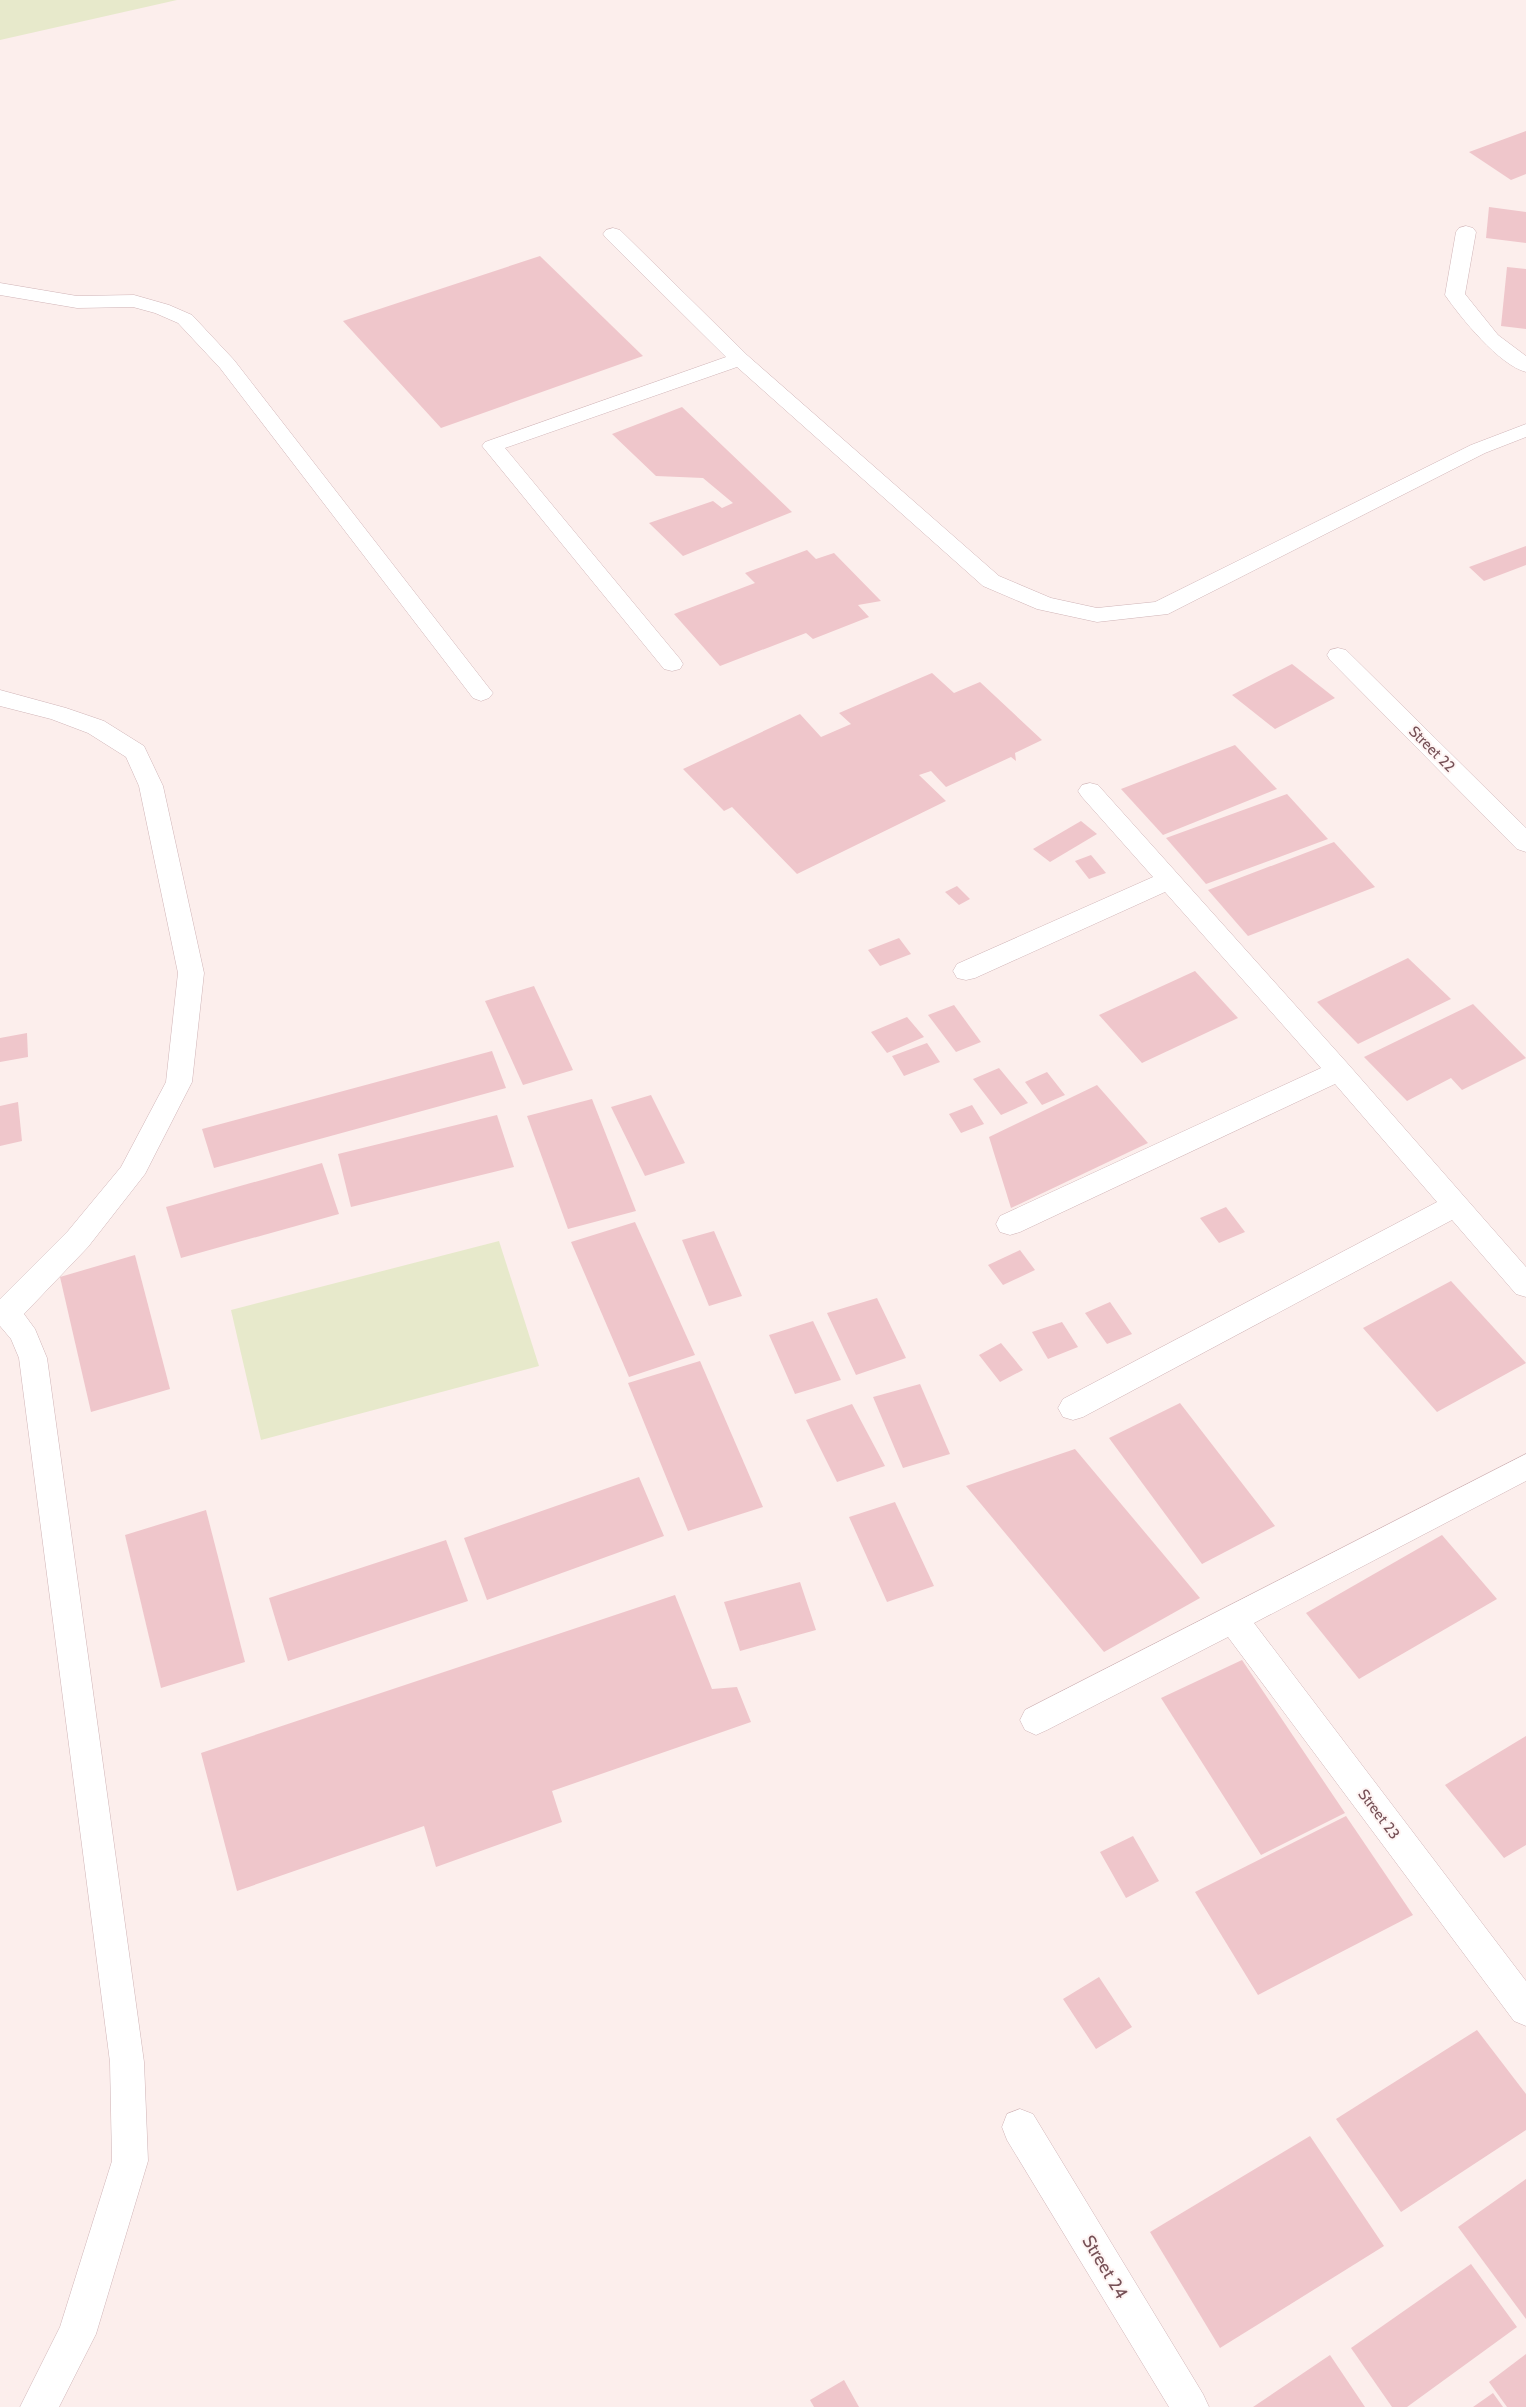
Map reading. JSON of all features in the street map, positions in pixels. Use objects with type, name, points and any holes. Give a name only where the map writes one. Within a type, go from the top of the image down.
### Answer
[{"type":"street","points":[[1466,232],[1456,295],[1491,339],[1526,366]]},
{"type":"street","points":[[613,234],[740,359],[991,581],[1045,604],[1097,615],[1160,609],[1478,449],[1526,430]]},
{"type":"street","points":[[0,289],[77,302],[134,301],[162,309],[184,320],[227,364],[481,693]]},
{"type":"street","points":[[672,664],[492,446],[740,359]]},
{"type":"street","name":"Street 22","points":[[1338,655],[1526,843]]},
{"type":"street","points":[[0,698],[58,712],[88,724],[136,752],[151,786],[191,973],[179,1082],[131,1174],[78,1239],[3,1312],[26,1338],[33,1358],[125,2052],[128,2092],[130,2161],[77,2334],[39,2407]]},
{"type":"street","points":[[1090,791],[1339,1071],[1526,1286]]},
{"type":"street","points":[[966,971],[1169,880]]},
{"type":"street","points":[[1010,1224],[1339,1071]]},
{"type":"street","points":[[1073,1408],[1456,1206]]},
{"type":"street","points":[[1036,1720],[1526,1467]]},
{"type":"street","name":"Street 23","points":[[1232,1618],[1526,2009]]},
{"type":"street","name":"Street 24","points":[[1020,2127],[1190,2407]]},
{"type":"green space","points":[[0,0],[177,0],[0,40]]},
{"type":"green space","points":[[499,1241],[539,1366],[261,1440],[231,1310]]},
{"type":"building","points":[[1526,131],[1526,174],[1511,180],[1469,152]]},
{"type":"building","points":[[1489,207],[1526,212],[1526,243],[1486,238]]},
{"type":"building","points":[[540,256],[643,356],[441,428],[343,321]]},
{"type":"building","points":[[1507,267],[1526,269],[1526,329],[1501,326]]},
{"type":"building","points":[[682,407],[792,512],[683,556],[649,523],[713,501],[722,508],[733,503],[703,478],[656,476],[612,434]]},
{"type":"building","points":[[1526,546],[1526,565],[1484,581],[1469,567]]},
{"type":"building","points":[[807,550],[816,559],[834,553],[881,601],[858,605],[869,617],[813,639],[806,633],[720,666],[674,614],[755,583],[745,573]]},
{"type":"building","points":[[1292,664],[1335,698],[1275,729],[1232,695]]},
{"type":"building","points":[[932,673],[954,693],[980,682],[1042,740],[1015,753],[1016,761],[1011,757],[946,787],[931,771],[919,775],[946,801],[797,874],[732,807],[724,811],[683,769],[800,714],[821,737],[851,724],[839,713]]},
{"type":"building","points":[[1235,745],[1277,789],[1163,835],[1121,789]]},
{"type":"building","points":[[1287,794],[1328,839],[1206,884],[1166,838]]},
{"type":"building","points":[[1081,821],[1097,834],[1050,862],[1033,849]]},
{"type":"building","points":[[1334,842],[1375,887],[1248,936],[1208,890]]},
{"type":"building","points":[[1091,855],[1106,873],[1089,879],[1075,861]]},
{"type":"building","points":[[957,886],[970,899],[959,905],[945,892]]},
{"type":"building","points":[[899,938],[911,954],[880,966],[868,950]]},
{"type":"building","points":[[1408,958],[1451,999],[1358,1044],[1317,1002]]},
{"type":"building","points":[[1195,971],[1238,1018],[1142,1063],[1099,1015]]},
{"type":"building","points":[[534,986],[573,1070],[523,1085],[485,1001]]},
{"type":"building","points":[[1473,1004],[1526,1058],[1462,1090],[1451,1078],[1407,1101],[1364,1057]]},
{"type":"building","points":[[954,1005],[981,1042],[956,1052],[928,1015]]},
{"type":"building","points":[[907,1017],[924,1037],[887,1053],[871,1032]]},
{"type":"building","points":[[27,1033],[28,1057],[0,1062],[0,1038]]},
{"type":"building","points":[[927,1043],[940,1062],[904,1076],[892,1056]]},
{"type":"building","points":[[492,1051],[506,1088],[214,1168],[202,1129]]},
{"type":"building","points":[[999,1068],[1028,1103],[1001,1115],[973,1079]]},
{"type":"building","points":[[1047,1072],[1065,1095],[1042,1105],[1025,1082]]},
{"type":"building","points":[[1097,1085],[1148,1143],[1011,1208],[989,1137]]},
{"type":"building","points":[[651,1095],[685,1163],[645,1176],[611,1107]]},
{"type":"building","points":[[592,1099],[636,1211],[568,1229],[527,1116]]},
{"type":"building","points":[[18,1102],[22,1141],[0,1146],[0,1106]]},
{"type":"building","points":[[972,1105],[984,1124],[961,1133],[949,1114]]},
{"type":"building","points":[[497,1115],[514,1167],[351,1207],[338,1154]]},
{"type":"building","points":[[322,1163],[339,1214],[181,1258],[166,1207]]},
{"type":"building","points":[[1226,1207],[1245,1232],[1219,1243],[1200,1218]]},
{"type":"building","points":[[635,1222],[695,1355],[629,1377],[571,1242]]},
{"type":"building","points":[[714,1231],[742,1296],[709,1306],[682,1240]]},
{"type":"building","points":[[1020,1250],[1035,1270],[1003,1285],[988,1265]]},
{"type":"building","points":[[135,1255],[170,1389],[91,1412],[60,1277]]},
{"type":"building","points":[[1451,1281],[1526,1363],[1437,1412],[1363,1328]]},
{"type":"building","points":[[877,1298],[906,1358],[856,1375],[827,1313]]},
{"type":"building","points":[[1110,1302],[1132,1334],[1107,1344],[1085,1313]]},
{"type":"building","points":[[813,1321],[841,1380],[795,1394],[769,1335]]},
{"type":"building","points":[[1062,1322],[1078,1347],[1048,1359],[1032,1332]]},
{"type":"building","points":[[1001,1343],[1023,1370],[1000,1382],[979,1355]]},
{"type":"building","points":[[700,1361],[763,1507],[688,1531],[628,1383]]},
{"type":"building","points":[[920,1384],[950,1454],[903,1468],[873,1397]]},
{"type":"building","points":[[1180,1403],[1275,1526],[1202,1564],[1109,1438]]},
{"type":"building","points":[[852,1404],[885,1466],[837,1482],[806,1420]]},
{"type":"building","points":[[1075,1449],[1200,1598],[1104,1652],[966,1486]]},
{"type":"building","points":[[639,1477],[664,1536],[487,1600],[464,1538]]},
{"type":"building","points":[[895,1502],[934,1586],[887,1602],[849,1517]]},
{"type":"building","points":[[206,1510],[245,1662],[161,1688],[125,1535]]},
{"type":"building","points":[[1442,1535],[1497,1599],[1359,1679],[1306,1613]]},
{"type":"building","points":[[446,1540],[468,1601],[288,1661],[269,1598]]},
{"type":"building","points":[[800,1582],[816,1630],[740,1651],[724,1602]]},
{"type":"building","points":[[675,1595],[712,1689],[737,1687],[751,1722],[552,1791],[562,1822],[436,1867],[424,1826],[237,1891],[201,1753]]},
{"type":"building","points":[[1242,1660],[1345,1813],[1261,1855],[1161,1698]]},
{"type":"building","points":[[1526,1736],[1526,1845],[1504,1858],[1445,1785]]},
{"type":"building","points":[[1346,1816],[1413,1915],[1258,1995],[1195,1892]]},
{"type":"building","points":[[1133,1836],[1159,1881],[1126,1898],[1100,1852]]},
{"type":"building","points":[[1099,1977],[1132,2027],[1096,2049],[1063,1999]]},
{"type":"building","points":[[1477,2030],[1526,2094],[1526,2130],[1401,2212],[1336,2119]]},
{"type":"building","points":[[1310,2136],[1384,2246],[1220,2348],[1150,2232]]},
{"type":"building","points":[[1526,2179],[1526,2319],[1458,2227]]},
{"type":"building","points":[[1471,2264],[1517,2327],[1407,2407],[1392,2407],[1351,2348]]},
{"type":"building","points":[[1526,2354],[1526,2407],[1507,2407],[1489,2382]]},
{"type":"building","points":[[1330,2355],[1365,2407],[1253,2407]]},
{"type":"building","points":[[844,2380],[859,2407],[814,2407],[810,2400]]},
{"type":"building","points":[[1493,2393],[1503,2407],[1473,2407]]}]
